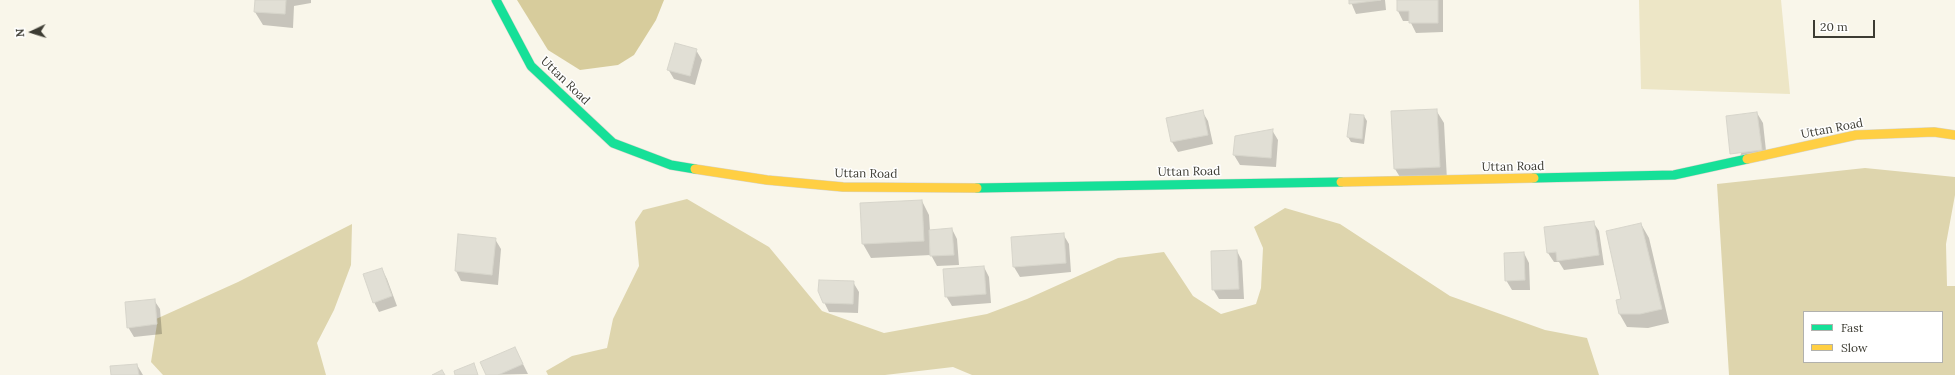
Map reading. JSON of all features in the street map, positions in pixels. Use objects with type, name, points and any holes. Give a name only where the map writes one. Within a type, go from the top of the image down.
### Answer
[{"type":"main road","name":"Uttan Road","points":[[496,0],[531,66],[613,144],[672,165],[790,182],[842,187],[1024,188],[1674,175],[1856,135],[1934,132],[1955,135]]},
{"type":"shaded area","points":[[517,0],[664,0],[656,20],[634,55],[618,65],[580,70],[548,50]]},
{"type":"shaded area","points":[[1639,0],[1781,0],[1790,94],[1641,89]]},
{"type":"shaded area","points":[[1865,168],[1955,177],[1955,195],[1946,244],[1947,286],[1955,286],[1955,375],[1729,375],[1717,184]]},
{"type":"shaded area","points":[[687,199],[769,247],[822,311],[884,333],[987,314],[1027,299],[1118,258],[1164,252],[1193,296],[1221,314],[1256,304],[1261,288],[1263,248],[1254,227],[1285,208],[1340,224],[1450,296],[1545,330],[1587,338],[1599,375],[972,375],[953,367],[885,375],[548,375],[546,371],[572,356],[607,348],[613,319],[639,266],[635,222],[643,210]]},
{"type":"shaded area","points":[[352,224],[351,265],[334,310],[317,343],[326,375],[163,375],[151,362],[157,324],[156,319],[238,282]]},
{"type":"building","points":[[255,0],[286,0],[285,14],[254,12]]},
{"type":"building","points":[[1349,0],[1381,0],[1349,4]]},
{"type":"building","points":[[1397,0],[1438,0],[1438,23],[1409,23],[1409,11],[1397,11]]},
{"type":"building","points":[[675,43],[697,49],[690,76],[667,70]]},
{"type":"building","points":[[1437,109],[1440,167],[1394,169],[1391,111]]},
{"type":"building","points":[[1203,110],[1208,135],[1171,142],[1166,118]]},
{"type":"building","points":[[1757,112],[1762,150],[1730,154],[1726,116]]},
{"type":"building","points":[[1350,114],[1364,115],[1362,139],[1347,137]]},
{"type":"building","points":[[1273,129],[1271,158],[1233,155],[1235,136]]},
{"type":"building","points":[[922,200],[924,241],[862,244],[860,203]]},
{"type":"building","points":[[1594,221],[1599,255],[1557,261],[1556,252],[1547,253],[1544,227]]},
{"type":"building","points":[[1641,223],[1662,309],[1640,314],[1619,314],[1616,300],[1621,299],[1606,231]]},
{"type":"building","points":[[952,228],[954,255],[930,256],[929,230]]},
{"type":"building","points":[[1064,233],[1066,263],[1013,267],[1011,237]]},
{"type":"building","points":[[458,234],[496,238],[492,275],[455,271]]},
{"type":"building","points":[[1237,250],[1239,289],[1212,290],[1211,251]]},
{"type":"building","points":[[1524,252],[1525,280],[1505,281],[1504,253]]},
{"type":"building","points":[[984,266],[986,294],[945,297],[943,269]]},
{"type":"building","points":[[382,268],[392,296],[373,303],[363,274]]},
{"type":"building","points":[[819,280],[854,281],[853,304],[823,303],[818,291]]},
{"type":"building","points":[[155,299],[157,324],[127,328],[125,302]]},
{"type":"building","points":[[515,347],[523,364],[498,375],[486,375],[480,362]]},
{"type":"building","points":[[474,363],[478,375],[455,375],[454,371]]},
{"type":"building","points":[[137,364],[139,375],[111,375],[110,366]]},
{"type":"building","points":[[442,370],[445,375],[432,375]]},
{"type":"traffic: fast","points":[[496,0],[531,66],[613,143],[671,165],[695,169]]},
{"type":"traffic: fast","points":[[1534,178],[1674,175],[1747,159]]},
{"type":"traffic: fast","points":[[977,188],[1341,182]]},
{"type":"traffic: slow","points":[[1747,159],[1856,135],[1934,132],[1955,135]]},
{"type":"traffic: slow","points":[[695,169],[767,180],[843,187],[977,188]]},
{"type":"traffic: slow","points":[[1341,182],[1534,178]]}]
